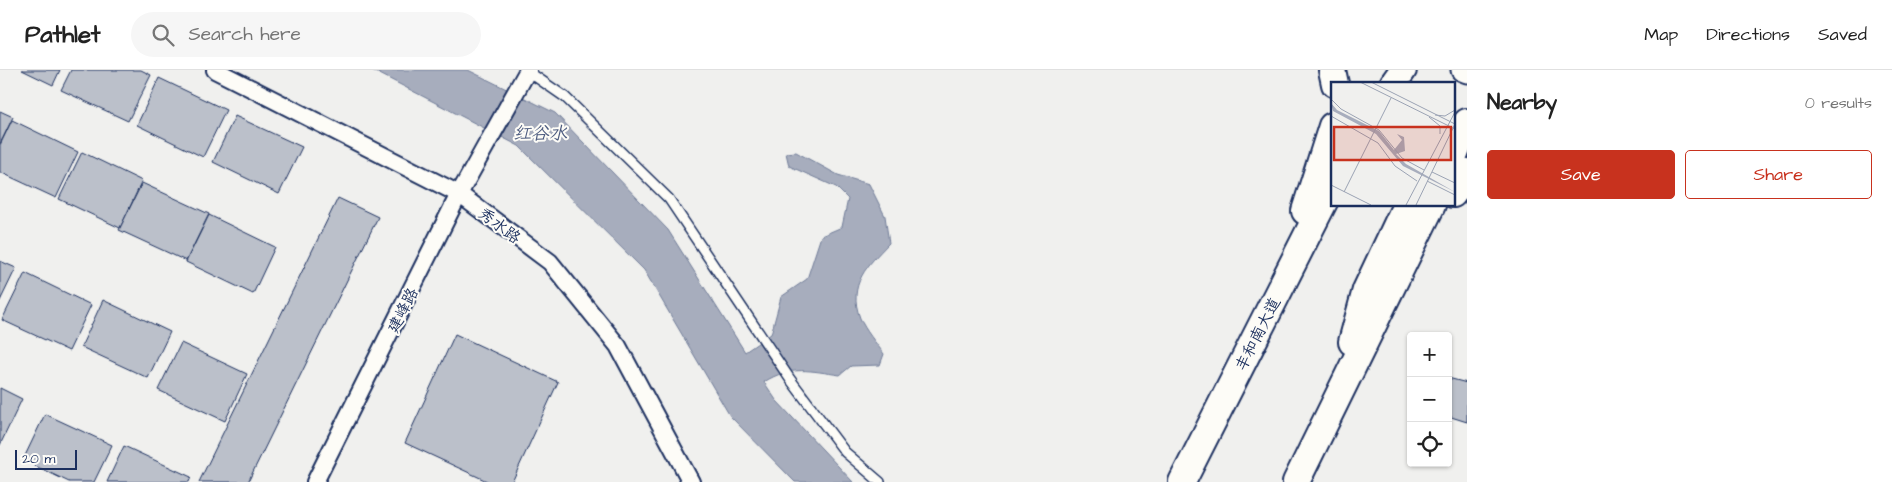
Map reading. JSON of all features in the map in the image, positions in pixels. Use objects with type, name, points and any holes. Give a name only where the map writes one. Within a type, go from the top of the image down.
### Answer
[{"type":"main road","points":[[1394,82],[1404,70]]},
{"type":"main road","points":[[1454,122],[1467,104]]},
{"type":"main road","points":[[1454,155],[1467,122]]},
{"type":"main road","points":[[1282,285],[1331,129]]},
{"type":"main road","points":[[1454,192],[1467,172]]},
{"type":"main road","name":"丰和南大道","points":[[1182,482],[1331,189]]},
{"type":"main road","points":[[1336,400],[1366,290],[1406,206]]},
{"type":"main road","points":[[1419,231],[1424,206]]},
{"type":"main road","points":[[1296,482],[1432,206]]},
{"type":"main road","points":[[1375,321],[1446,206]]},
{"type":"street","name":"秀水路","points":[[215,70],[459,194],[550,262],[618,346],[691,482]]},
{"type":"street","name":"建峰路","points":[[315,482],[459,194],[491,139],[527,70]]},
{"type":"street","points":[[1462,70],[1467,72]]},
{"type":"lane","points":[[527,70],[565,97],[669,199],[790,379],[845,452],[880,482]]},
{"type":"water","name":"红谷水","points":[[372,70],[468,70],[555,113],[668,230],[745,352],[771,334],[781,297],[807,279],[821,236],[842,227],[848,199],[836,187],[789,166],[786,153],[796,152],[838,175],[869,184],[885,216],[889,243],[867,267],[858,285],[856,295],[860,318],[884,354],[880,365],[851,366],[840,375],[792,371],[764,382],[776,400],[853,482],[795,482],[730,416],[644,270],[519,146]]},
{"type":"building","points":[[22,70],[60,70],[53,85]]},
{"type":"building","points":[[71,70],[141,70],[151,75],[128,121],[61,90]]},
{"type":"building","points":[[159,78],[226,110],[203,157],[137,125]]},
{"type":"building","points":[[0,111],[13,117],[0,144]]},
{"type":"building","points":[[235,116],[302,147],[279,194],[213,162]]},
{"type":"building","points":[[12,120],[78,152],[56,198],[0,172],[0,145]]},
{"type":"building","points":[[82,152],[142,181],[120,228],[59,199]]},
{"type":"building","points":[[142,183],[209,214],[186,261],[119,230]]},
{"type":"building","points":[[338,198],[378,217],[248,482],[199,482]]},
{"type":"building","points":[[209,215],[275,247],[253,294],[186,262]]},
{"type":"building","points":[[0,261],[16,268],[0,301]]},
{"type":"building","points":[[25,273],[91,305],[69,351],[2,320]]},
{"type":"building","points":[[103,300],[170,332],[148,378],[81,347]]},
{"type":"building","points":[[455,334],[558,382],[512,482],[489,482],[405,443]]},
{"type":"building","points":[[181,343],[247,374],[225,421],[158,390]]},
{"type":"building","points":[[1452,379],[1467,383],[1467,422],[1452,417]]},
{"type":"building","points":[[0,388],[22,399],[0,445]]},
{"type":"building","points":[[45,414],[112,445],[94,482],[69,482],[23,460]]},
{"type":"building","points":[[124,446],[191,477],[189,482],[107,482]]}]
